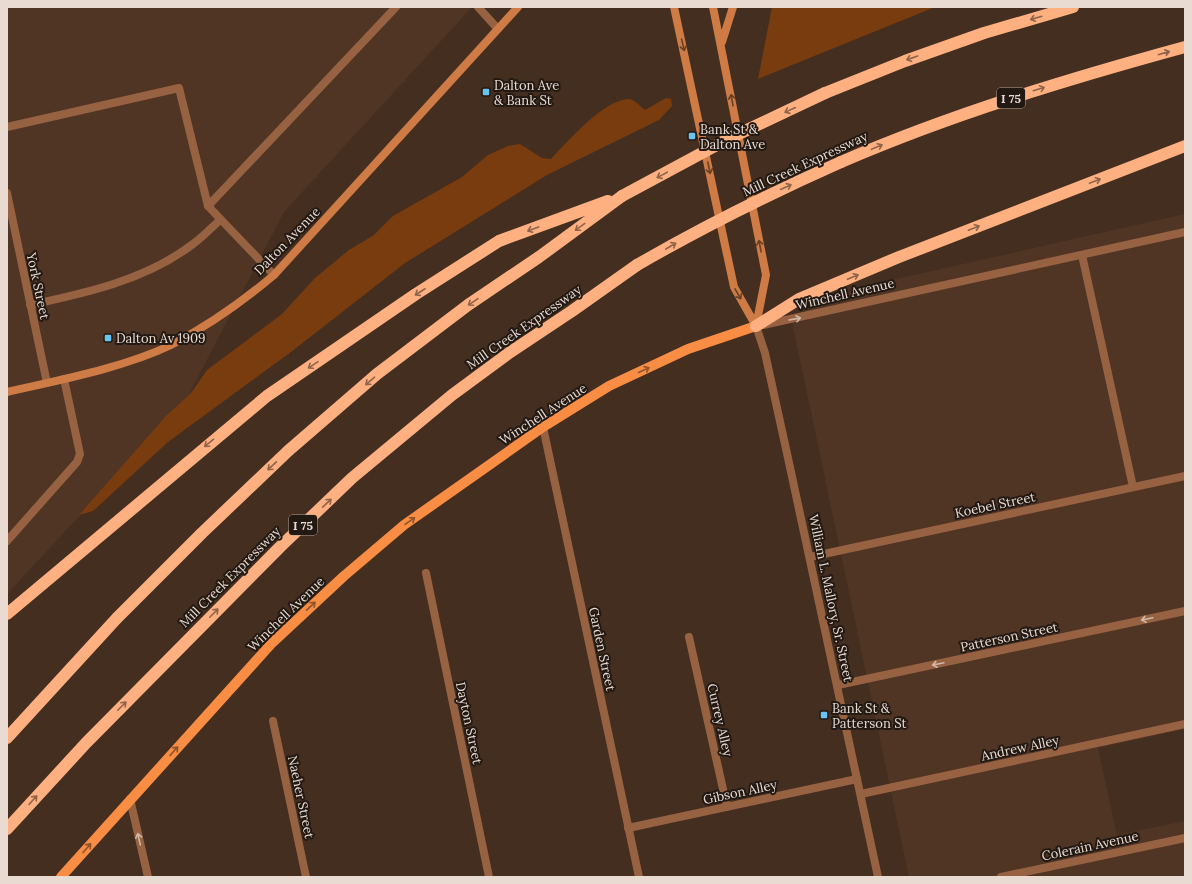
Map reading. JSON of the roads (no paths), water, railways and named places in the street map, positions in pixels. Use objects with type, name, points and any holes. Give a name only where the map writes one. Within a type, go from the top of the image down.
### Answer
[{"type":"highway","points":[[7,738],[117,618],[202,533],[288,451],[377,374],[468,305],[539,257],[622,196],[728,139],[825,93],[905,61],[984,33],[1073,7]]},
{"type":"highway","name":"Mill Creek Expressway","points":[[7,829],[86,743],[280,547],[352,478],[452,395],[509,353],[637,265],[725,217],[882,144],[1002,100],[1185,47]]},
{"type":"highway","points":[[756,326],[799,299],[899,257],[1185,146]]},
{"type":"highway","points":[[7,614],[267,396],[390,312],[499,241],[622,196]]},
{"type":"main road","name":"Dalton Avenue","points":[[7,392],[64,379],[132,360],[170,345],[205,327],[245,300],[274,275],[518,7]]},
{"type":"main road","name":"William L. Mallory, Sr. Street","points":[[674,7],[734,287],[756,326]]},
{"type":"main road","name":"William L. Mallory, Sr. Street","points":[[714,7],[766,275],[756,326]]},
{"type":"main road","points":[[722,43],[733,7]]},
{"type":"main road","name":"Winchell Avenue","points":[[61,877],[272,643],[344,576],[404,525],[543,427],[609,386],[688,349],[756,326]]},
{"type":"street","points":[[208,206],[396,7]]},
{"type":"street","points":[[478,7],[498,29]]},
{"type":"street","points":[[7,127],[179,88],[208,206],[274,275]]},
{"type":"street","name":"York Street","points":[[7,193],[47,383]]},
{"type":"street","points":[[30,305],[93,291],[137,275],[193,244],[220,220]]},
{"type":"street","name":"Winchell Avenue","points":[[756,326],[803,317],[1185,232]]},
{"type":"street","points":[[1082,255],[1133,487]]},
{"type":"street","name":"William L. Mallory, Sr. Street","points":[[756,326],[765,353],[838,685],[878,877]]},
{"type":"street","points":[[7,541],[77,462],[80,454],[64,379]]},
{"type":"street","name":"Garden Street","points":[[543,427],[639,877]]},
{"type":"street","name":"Koebel Street","points":[[810,557],[1185,476]]},
{"type":"street","name":"Dayton Street","points":[[426,573],[489,877]]},
{"type":"street","name":"Patterson Street","points":[[838,685],[1185,611]]},
{"type":"street","name":"Currey Alley","points":[[689,637],[727,807]]},
{"type":"street","name":"Naeher Street","points":[[273,721],[306,877]]},
{"type":"street","name":"Andrew Alley","points":[[861,794],[1185,724]]},
{"type":"street","name":"Gibson Alley","points":[[628,828],[857,779]]},
{"type":"street","points":[[130,799],[148,877]]},
{"type":"street","name":"Colerain Avenue","points":[[1001,877],[1185,838]]},
{"type":"place","name":"Dalton Ave & Bank St","points":[[486,92]]},
{"type":"place","name":"Bank St & Dalton Ave","points":[[692,136]]},
{"type":"place","name":"Dalton Av 1909","points":[[108,338]]},
{"type":"place","name":"Bank St & Patterson St","points":[[824,715]]}]
